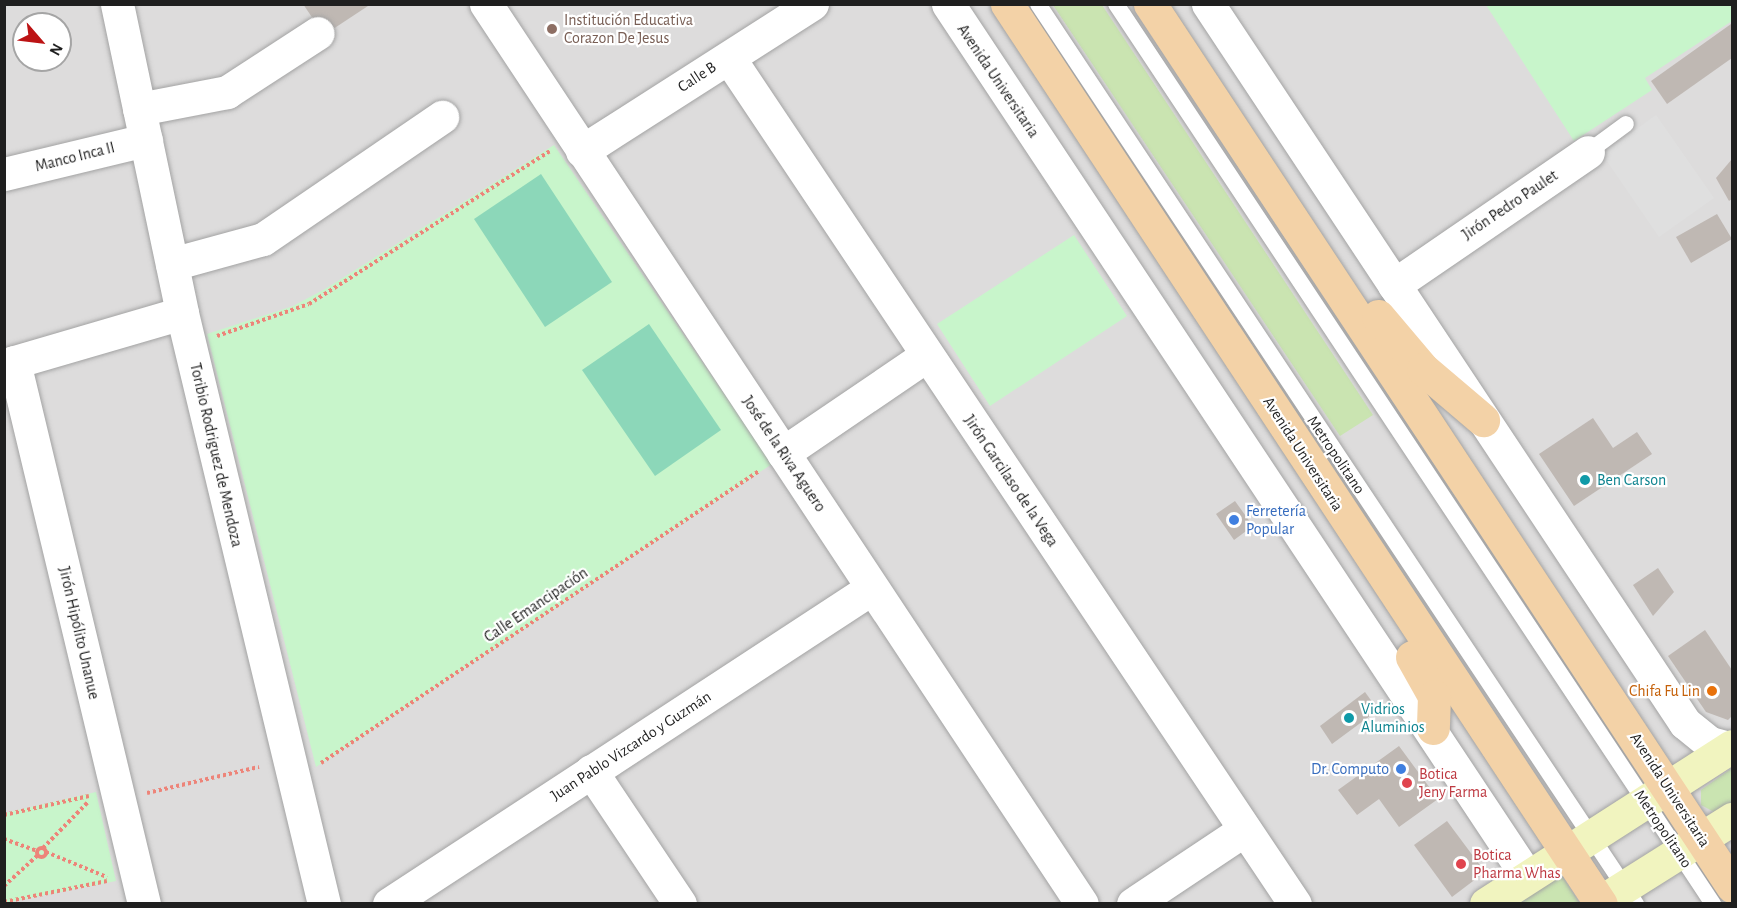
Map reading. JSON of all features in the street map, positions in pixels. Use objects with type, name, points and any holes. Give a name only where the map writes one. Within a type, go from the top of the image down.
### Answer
[{"type":"main road","name":"Avenida Universitaria","points":[[1007,4],[1392,589],[1578,844],[1612,900]]},
{"type":"main road","name":"Avenida Universitaria","points":[[1150,4],[1334,281],[1656,794],[1690,845],[1732,886]]},
{"type":"main road","points":[[1334,281],[1358,293],[1424,369],[1483,420]]},
{"type":"main road","points":[[1392,589],[1390,617],[1434,696],[1433,728]]},
{"type":"main road","points":[[1486,903],[1731,747]]},
{"type":"main road","points":[[1612,900],[1690,845],[1732,819]]},
{"type":"street","name":"Toribio Rodriguez de Mendoza","points":[[117,4],[182,313],[302,763],[324,903]]},
{"type":"street","name":"José de la Riva Aguero","points":[[486,4],[567,150],[776,459],[873,588],[1082,903]]},
{"type":"street","name":"Calle B","points":[[567,150],[729,58],[812,4]]},
{"type":"street","name":"Avenida Universitaria","points":[[948,4],[1433,728],[1527,876]]},
{"type":"street","points":[[1208,4],[1685,723],[1710,743],[1731,747]]},
{"type":"street","name":"Manco Inca II","points":[[4,174],[142,125],[226,92],[318,33]]},
{"type":"street","name":"Jirón Garcilaso de la Vega","points":[[729,58],[1295,903]]},
{"type":"street","points":[[171,264],[263,240],[442,117]]},
{"type":"street","name":"Jirón Pedro Paulet","points":[[1394,285],[1588,152]]},
{"type":"street","points":[[9,363],[182,313]]},
{"type":"street","points":[[776,459],[927,355]]},
{"type":"street","name":"Jirón Hipólito Unanue","points":[[9,363],[144,903]]},
{"type":"street","name":"Juan Pablo Vizcardo y Guzmán","points":[[389,903],[873,588]]},
{"type":"street","points":[[591,771],[680,903]]},
{"type":"street","points":[[1133,903],[1244,830]]},
{"type":"lane","name":"Metropolitano","points":[[1038,4],[1578,844]]},
{"type":"lane","name":"Metropolitano","points":[[1116,4],[1656,794]]},
{"type":"lane","name":"Jirón Pedro Paulet","points":[[1588,152],[1626,124]]},
{"type":"lane","name":"Metropolitano","points":[[1690,845],[1713,903]]},
{"type":"path","points":[[213,337],[309,304],[567,150]]},
{"type":"path","name":"Calle Emancipación","points":[[302,763],[776,459]]},
{"type":"path","points":[[119,799],[302,763]]},
{"type":"path","points":[[4,815],[94,795],[44,850],[37,853],[4,886]]},
{"type":"path","points":[[4,839],[37,853],[44,850],[114,880],[4,902]]},
{"type":"shaded area","points":[[5,5],[1732,5],[1732,903],[5,903]]},
{"type":"shaded area","points":[[1656,115],[1714,198],[1659,237],[1602,154]]},
{"type":"green space","points":[[1053,5],[1102,5],[1373,415],[1340,436]]},
{"type":"green space","points":[[1486,5],[1732,5],[1732,21],[1645,78],[1652,90],[1574,141]]},
{"type":"green space","points":[[554,145],[772,464],[316,767],[207,334],[293,306],[325,289]]},
{"type":"green space","points":[[541,174],[612,282],[545,327],[474,219]]},
{"type":"green space","points":[[1074,235],[1127,316],[990,406],[937,324]]},
{"type":"green space","points":[[649,324],[721,430],[655,476],[582,370]]},
{"type":"green space","points":[[1732,768],[1732,803],[1716,813],[1701,805],[1701,790]]},
{"type":"green space","points":[[96,792],[116,881],[5,903],[5,813]]},
{"type":"green space","points":[[1560,873],[1579,902],[1514,904]]},
{"type":"building","points":[[303,4],[371,4],[324,35]]},
{"type":"building","points":[[1731,24],[1732,58],[1667,104],[1651,81]]},
{"type":"building","points":[[1732,159],[1732,199],[1729,201],[1716,178]]},
{"type":"building","points":[[1717,214],[1732,239],[1691,263],[1676,237]]},
{"type":"building","name":"Ben Carson","points":[[1593,418],[1613,448],[1637,432],[1652,454],[1574,506],[1539,454]]},
{"type":"building","name":"Ferretería Popular","points":[[1235,501],[1253,526],[1234,540],[1216,514]]},
{"type":"building","points":[[1658,568],[1674,592],[1653,616],[1633,585]]},
{"type":"building","name":"Chifa Fu Lin","points":[[1705,630],[1732,670],[1732,716],[1728,720],[1706,712],[1668,656]]},
{"type":"building","name":"Vidrios Aluminios","points":[[1365,692],[1378,710],[1332,744],[1320,726]]},
{"type":"building","points":[[1399,746],[1438,799],[1399,827],[1379,799],[1357,815],[1338,790]]},
{"type":"building","points":[[1447,821],[1485,872],[1452,897],[1414,845]]},
{"type":"place","name":"Institución Educativa Corazon De Jesus","points":[[552,29]]},
{"type":"place","name":"Ben Carson","points":[[1585,480]]},
{"type":"place","name":"Ferretería Popular","points":[[1234,520]]},
{"type":"place","name":"Chifa Fu Lin","points":[[1712,691]]},
{"type":"place","name":"Vidrios Aluminios","points":[[1349,718]]},
{"type":"place","name":"Dr. Computo","points":[[1401,769]]},
{"type":"place","name":"Botica Jeny Farma","points":[[1407,783]]},
{"type":"place","name":"Botica Pharma Whas","points":[[1461,864]]}]
